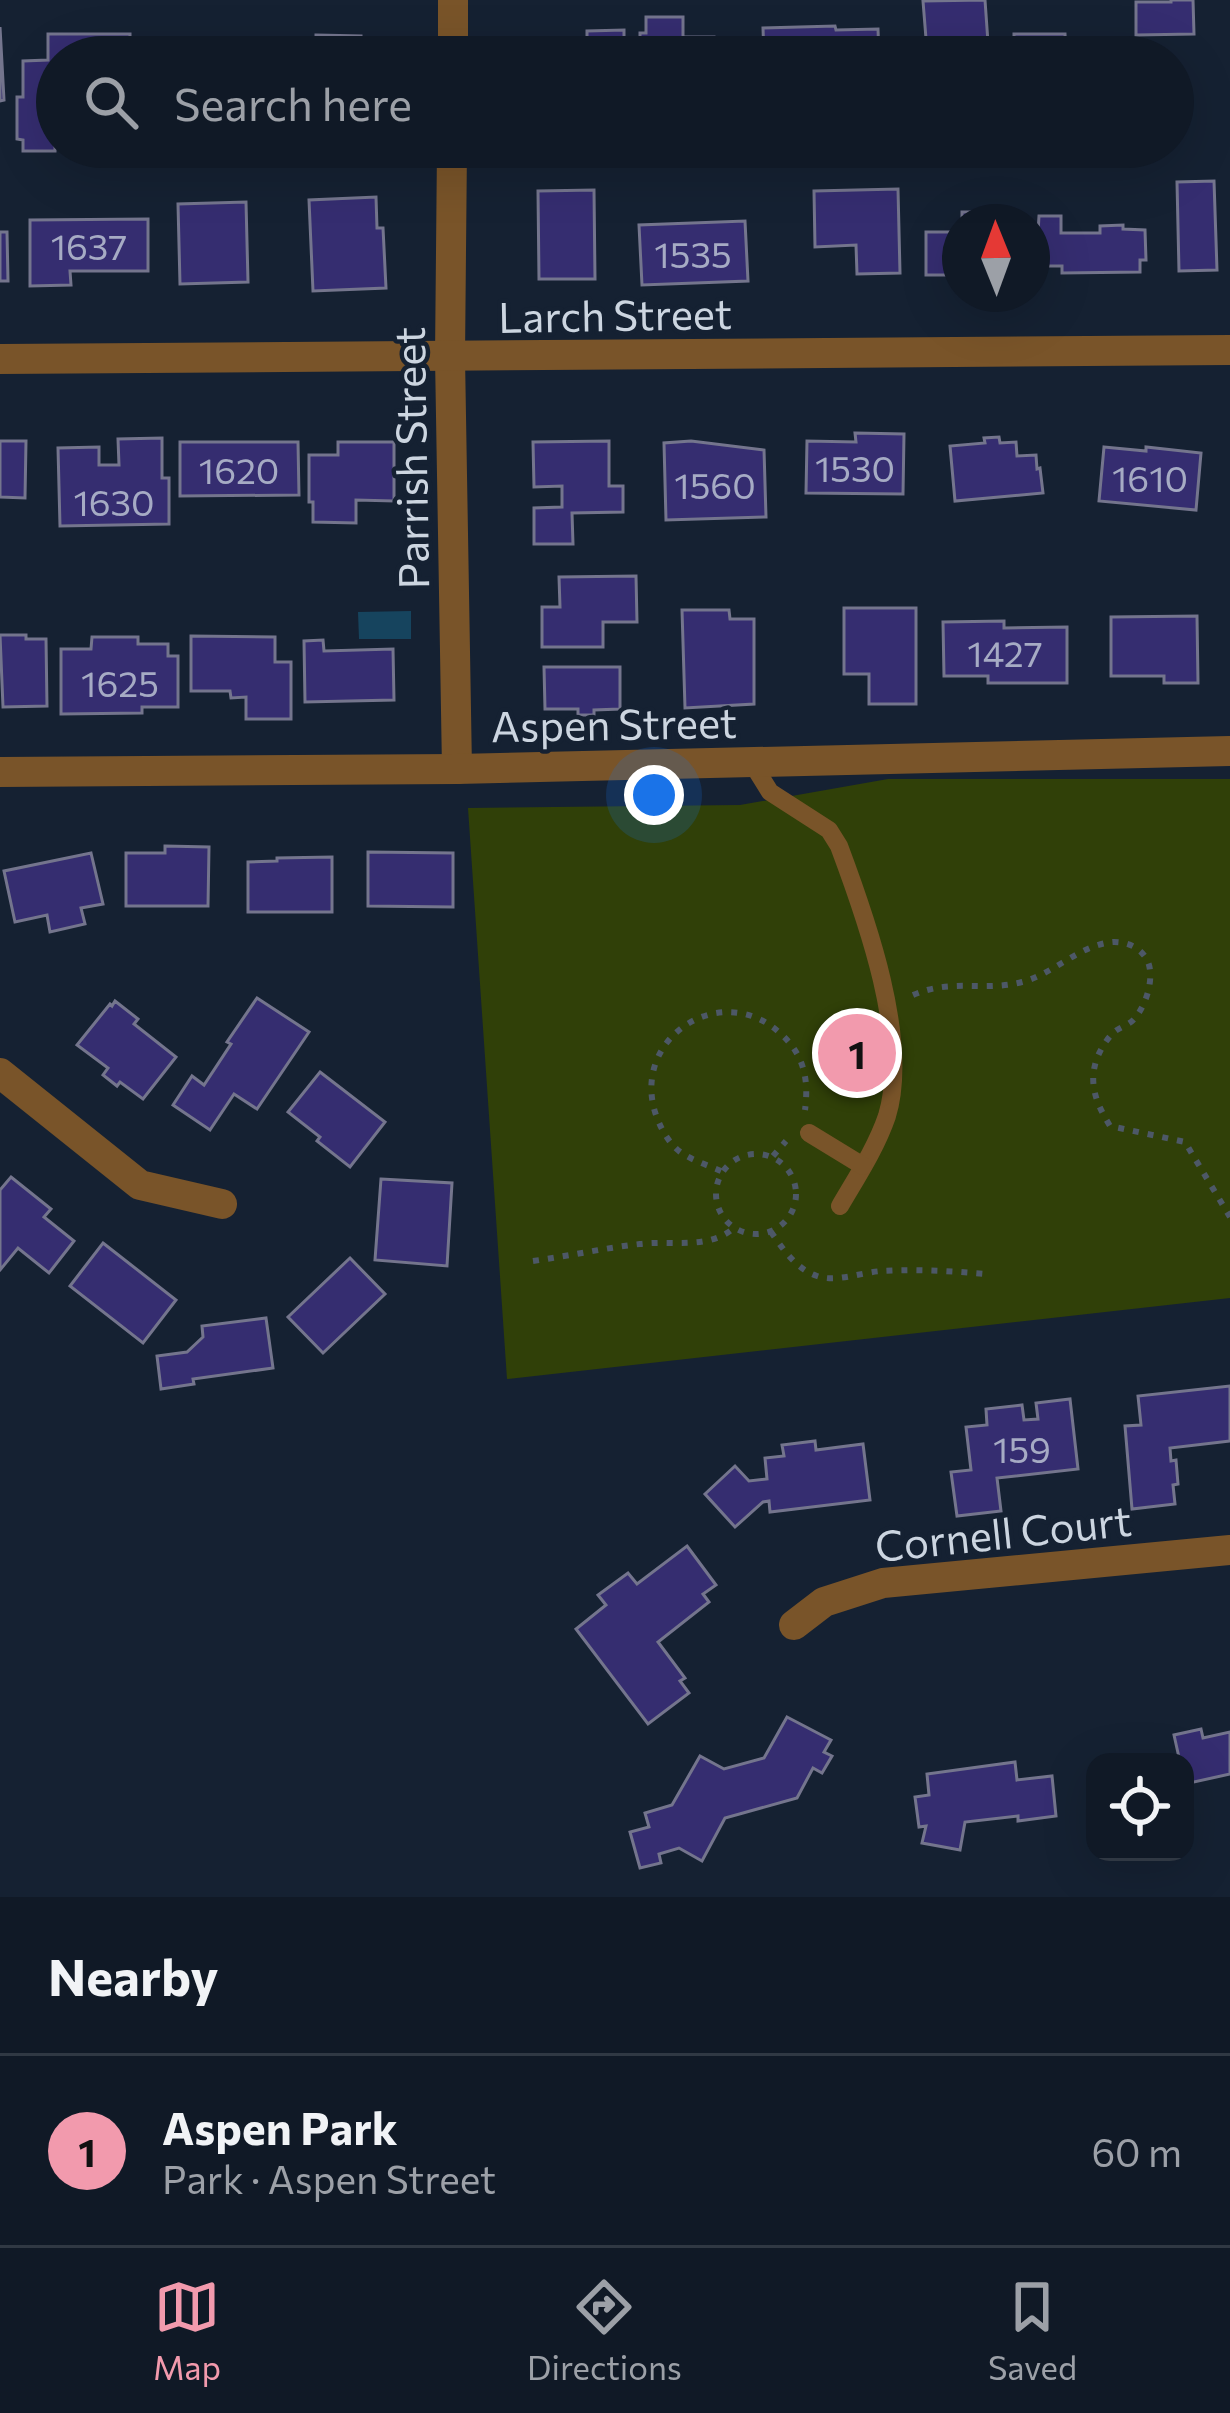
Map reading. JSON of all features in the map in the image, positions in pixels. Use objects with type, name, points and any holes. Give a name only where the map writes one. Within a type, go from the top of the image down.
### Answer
[{"type":"street","points":[[453,0],[453,36]]},
{"type":"street","name":"Parrish Street","points":[[452,168],[457,769]]},
{"type":"street","name":"Larch Street","points":[[0,359],[1230,350]]},
{"type":"street","name":"Aspen Street","points":[[0,772],[457,769],[1230,751]]},
{"type":"street","points":[[0,1073],[140,1185],[222,1204]]},
{"type":"street","name":"Cornell Court","points":[[794,1625],[824,1602],[883,1583],[1230,1550]]},
{"type":"lane","points":[[752,763],[770,792],[829,830],[839,846],[887,1006],[892,1091],[883,1126],[840,1206]]},
{"type":"lane","points":[[807,1124],[863,1166]]},
{"type":"path","points":[[887,1006],[934,986],[1023,982],[1089,948],[1130,944],[1144,953],[1151,970],[1148,990],[1134,1022],[1112,1034],[1094,1066],[1099,1106],[1111,1126],[1185,1142],[1230,1217]]},
{"type":"path","points":[[721,1171],[680,1151],[665,1136],[653,1106],[652,1074],[675,1033],[686,1023],[734,1012],[776,1029],[794,1047],[805,1072],[807,1124]]},
{"type":"path","points":[[772,1156],[786,1141]]},
{"type":"path","points":[[743,1154],[772,1156],[787,1169],[795,1197],[789,1217],[771,1232],[744,1233],[734,1228],[717,1201],[721,1171],[743,1154]]},
{"type":"path","points":[[533,1261],[639,1244],[710,1242],[734,1228]]},
{"type":"path","points":[[771,1232],[802,1269],[820,1277],[929,1270],[985,1274]]},
{"type":"green space","points":[[888,779],[1230,779],[1230,1298],[507,1379],[468,808],[740,805]]},
{"type":"water","points":[[411,611],[411,639],[359,639],[358,612]]},
{"type":"building","points":[[985,0],[988,36],[926,36],[923,1]]},
{"type":"building","points":[[1193,0],[1194,34],[1136,35],[1136,2]]},
{"type":"building","points":[[646,17],[683,17],[683,36],[640,36],[646,33]]},
{"type":"building","points":[[835,26],[836,30],[878,29],[878,36],[763,36],[763,28]]},
{"type":"building","points":[[0,27],[4,100],[0,101]]},
{"type":"building","points":[[624,30],[624,36],[587,36],[587,31]]},
{"type":"building","points":[[48,34],[130,34],[130,36]]},
{"type":"building","points":[[1065,34],[1065,36],[1014,36]]},
{"type":"building","points":[[36,60],[36,151],[23,151],[23,140],[17,139],[23,61]]},
{"type":"building","points":[[1214,181],[1217,270],[1179,271],[1177,182]]},
{"type":"building","points":[[898,189],[900,273],[857,274],[856,245],[815,247],[814,191]]},
{"type":"building","points":[[594,190],[595,279],[539,279],[538,191]]},
{"type":"building","points":[[376,197],[386,288],[313,291],[309,200]]},
{"type":"building","points":[[246,202],[248,282],[180,284],[178,204]]},
{"type":"building","points":[[1050,216],[1061,216],[1061,233],[1100,233],[1100,226],[1123,225],[1123,229],[1145,230],[1146,260],[1140,260],[1140,272],[1062,273],[1062,266],[1050,266]]},
{"type":"building","points":[[148,219],[148,271],[70,271],[71,285],[30,286],[30,220]]},
{"type":"building","points":[[745,221],[748,281],[642,285],[639,225]]},
{"type":"building","points":[[0,232],[7,232],[8,281],[0,281]]},
{"type":"building","points":[[926,232],[942,232],[942,275],[926,275]]},
{"type":"building","points":[[855,433],[904,434],[903,494],[806,493],[807,441],[856,442]]},
{"type":"building","points":[[999,437],[1000,443],[1016,442],[1017,456],[1036,455],[1043,493],[955,501],[950,446]]},
{"type":"building","points":[[162,438],[162,478],[169,478],[169,524],[60,526],[58,448],[99,447],[99,465],[119,465],[118,439]]},
{"type":"building","points":[[0,441],[26,441],[25,498],[0,497]]},
{"type":"building","points":[[609,441],[609,486],[623,486],[623,512],[572,513],[573,544],[534,544],[534,508],[562,507],[562,486],[534,487],[533,442]]},
{"type":"building","points":[[691,441],[764,450],[766,517],[666,520],[664,443]]},
{"type":"building","points":[[180,442],[298,442],[299,495],[180,496]]},
{"type":"building","points":[[338,442],[394,442],[394,501],[356,500],[356,523],[313,522],[309,455],[338,455]]},
{"type":"building","points":[[1104,447],[1201,453],[1196,510],[1099,501]]},
{"type":"building","points":[[636,576],[637,622],[603,622],[603,647],[542,647],[542,607],[560,607],[559,577]]},
{"type":"building","points":[[844,608],[916,608],[916,704],[869,704],[869,674],[844,674]]},
{"type":"building","points":[[682,610],[729,610],[730,619],[754,619],[754,704],[685,708]]},
{"type":"building","points":[[1197,616],[1198,683],[1164,683],[1164,676],[1111,676],[1111,617]]},
{"type":"building","points":[[1004,621],[1004,628],[1067,627],[1067,683],[988,683],[988,676],[944,676],[943,622]]},
{"type":"building","points":[[0,635],[46,639],[47,706],[3,707]]},
{"type":"building","points":[[191,636],[275,637],[275,662],[291,662],[291,719],[246,719],[246,697],[231,698],[230,691],[191,691]]},
{"type":"building","points":[[92,637],[138,637],[138,644],[168,644],[168,656],[178,656],[178,707],[142,707],[142,713],[61,714],[61,649],[91,649]]},
{"type":"building","points":[[323,640],[324,651],[393,649],[394,700],[305,702],[304,641]]},
{"type":"building","points":[[544,667],[620,667],[620,709],[578,715],[578,709],[545,709]]},
{"type":"building","points":[[165,846],[209,847],[208,906],[126,906],[126,853],[165,853]]},
{"type":"building","points":[[368,852],[453,853],[453,907],[368,906]]},
{"type":"building","points":[[91,853],[103,904],[81,908],[85,924],[50,932],[47,915],[15,922],[4,871]]},
{"type":"building","points":[[332,857],[332,912],[248,912],[248,862]]},
{"type":"building","points":[[257,998],[309,1032],[257,1109],[234,1094],[210,1130],[173,1105],[192,1076],[204,1085]]},
{"type":"building","points":[[115,1001],[138,1019],[134,1024],[176,1057],[143,1099],[103,1075],[108,1068],[77,1045]]},
{"type":"building","points":[[320,1072],[385,1122],[350,1167],[288,1112]]},
{"type":"building","points":[[11,1177],[51,1209],[44,1217],[74,1241],[49,1273],[18,1248],[0,1270],[0,1190]]},
{"type":"building","points":[[381,1179],[452,1183],[447,1266],[375,1260]]},
{"type":"building","points":[[103,1243],[176,1300],[143,1343],[70,1286]]},
{"type":"building","points":[[350,1258],[385,1294],[323,1353],[288,1317]]},
{"type":"building","points":[[266,1318],[273,1368],[193,1379],[194,1384],[161,1389],[157,1356],[187,1352],[203,1337],[202,1326]]},
{"type":"building","points":[[1230,1386],[1230,1441],[1170,1448],[1171,1461],[1176,1460],[1175,1504],[1132,1509],[1125,1426],[1141,1425],[1138,1396]]},
{"type":"building","points":[[1070,1399],[1078,1469],[997,1478],[1001,1511],[957,1516],[951,1472],[971,1470],[966,1427],[987,1425],[986,1409],[1022,1405],[1024,1420],[1038,1419],[1036,1403]]},
{"type":"building","points":[[815,1441],[816,1450],[863,1444],[870,1500],[770,1512],[769,1501],[763,1502],[735,1527],[705,1494],[735,1466],[749,1481],[767,1479],[765,1458],[784,1456],[782,1445]]},
{"type":"building","points":[[687,1546],[716,1585],[703,1594],[709,1602],[658,1642],[685,1678],[680,1681],[689,1693],[648,1724],[576,1629],[606,1605],[598,1595],[628,1573],[637,1584]]},
{"type":"building","points":[[787,1717],[831,1740],[824,1752],[832,1756],[822,1773],[813,1768],[797,1798],[725,1818],[702,1861],[679,1848],[659,1854],[661,1863],[640,1868],[630,1832],[649,1827],[645,1813],[672,1805],[700,1756],[724,1769],[764,1758]]},
{"type":"building","points":[[1201,1729],[1203,1738],[1230,1732],[1230,1774],[1194,1782],[1194,1753],[1178,1753],[1174,1735]]},
{"type":"building","points":[[1015,1762],[1017,1780],[1052,1776],[1056,1816],[965,1822],[960,1850],[922,1843],[926,1826],[919,1827],[915,1797],[929,1795],[927,1774]]},
{"type":"place","name":"Aspen Park","points":[[857,1053]]}]
